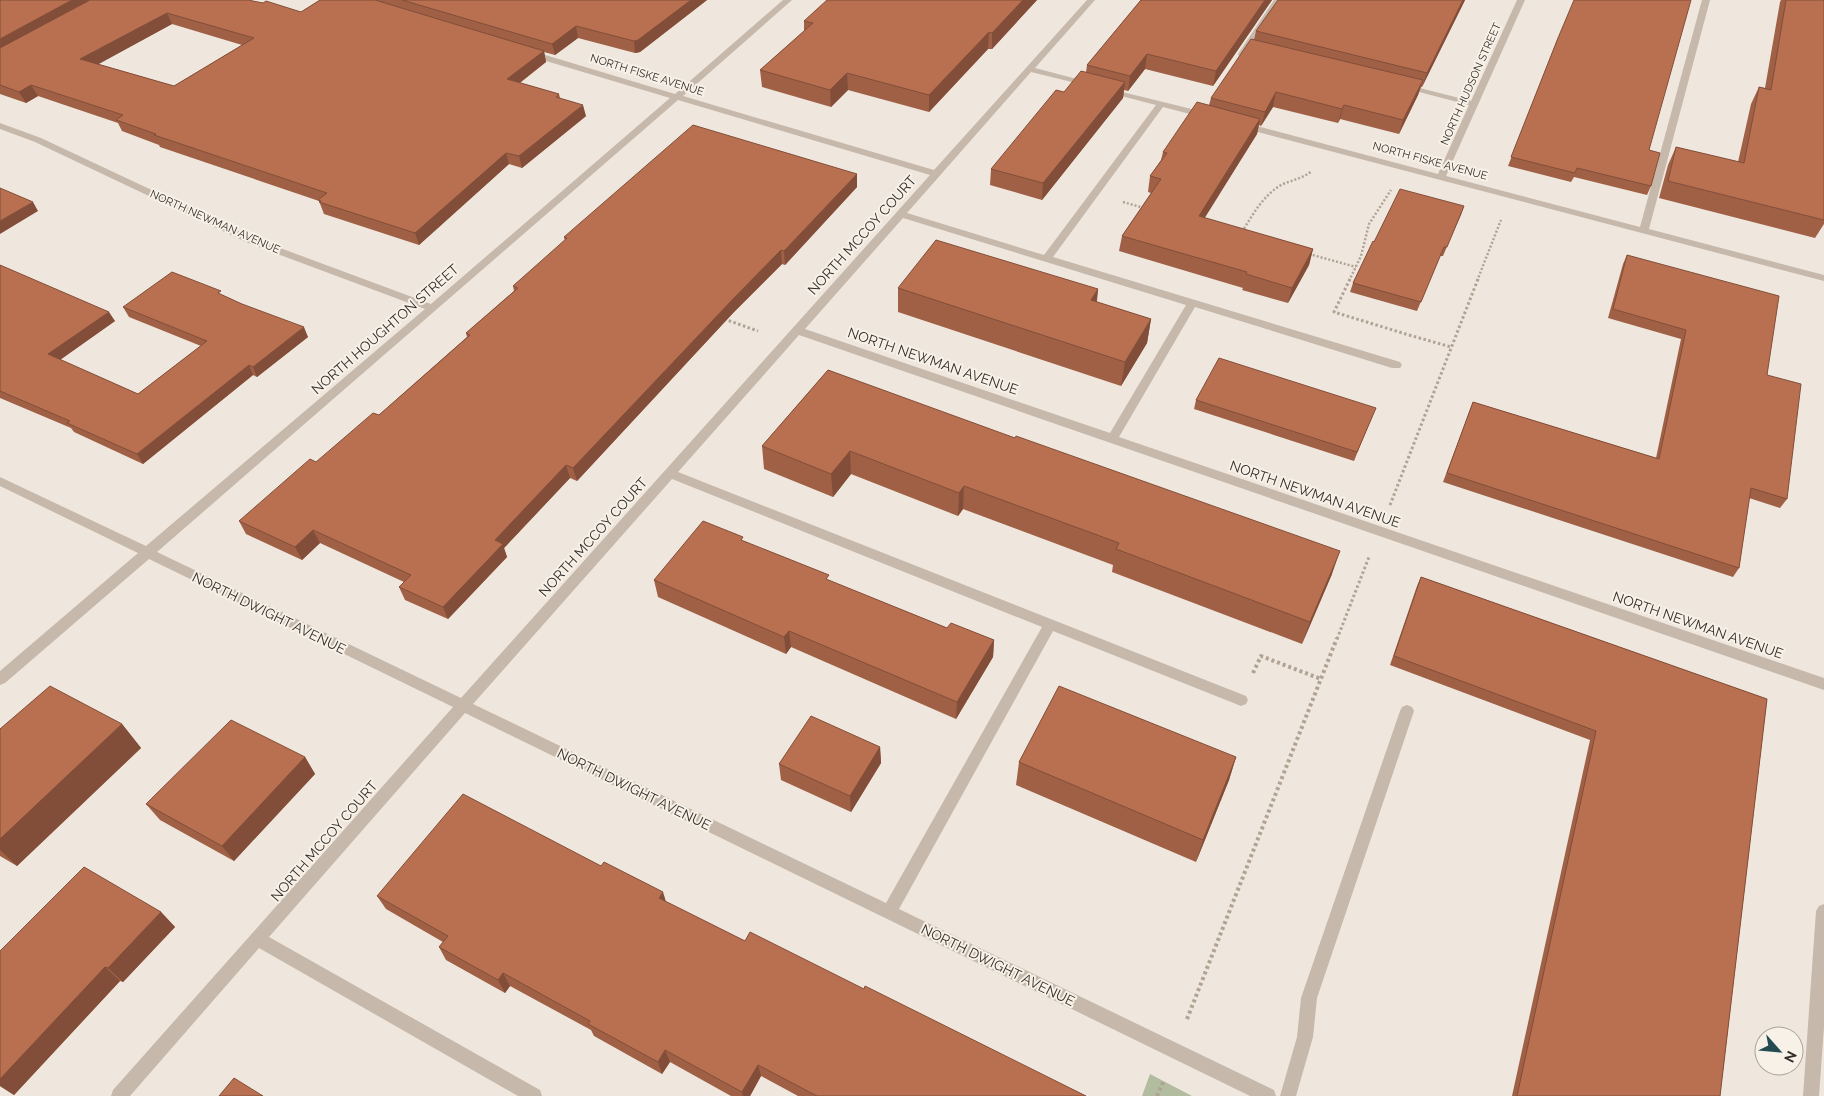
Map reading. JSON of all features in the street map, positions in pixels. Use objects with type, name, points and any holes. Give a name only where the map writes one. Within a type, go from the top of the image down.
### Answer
[{"type":"street","name":"NORTH HOUGHTON STREET","points":[[0,679],[433,308],[788,0]]},
{"type":"street","name":"NORTH MCCOY COURT","points":[[119,1096],[1090,0]]},
{"type":"street","points":[[1236,62],[1250,49],[1278,0]]},
{"type":"street","name":"NORTH HUDSON STREET","points":[[1441,177],[1522,0]]},
{"type":"street","points":[[1644,231],[1706,0]]},
{"type":"street","name":"NORTH FISKE AVENUE","points":[[524,52],[936,174]]},
{"type":"street","points":[[1029,69],[1161,104],[1203,110],[1218,119]]},
{"type":"street","points":[[1394,84],[1474,104]]},
{"type":"street","points":[[1047,258],[1161,104]]},
{"type":"street","name":"NORTH FISKE AVENUE","points":[[1236,124],[1824,278]]},
{"type":"street","name":"NORTH NEWMAN AVENUE","points":[[0,126],[38,140],[252,241],[433,308]]},
{"type":"street","points":[[900,214],[1396,365]]},
{"type":"street","points":[[1112,439],[1192,303]]},
{"type":"street","name":"NORTH NEWMAN AVENUE","points":[[797,330],[1824,684]]},
{"type":"street","points":[[670,474],[1242,700]]},
{"type":"street","name":"NORTH DWIGHT AVENUE","points":[[0,481],[147,554],[1268,1096]]},
{"type":"street","points":[[889,913],[1050,624]]},
{"type":"street","points":[[1288,1096],[1305,1037],[1309,998],[1407,710]]},
{"type":"street","points":[[1811,1096],[1824,911]]},
{"type":"street","points":[[258,939],[534,1096]]},
{"type":"path","points":[[1241,235],[1266,196],[1283,184],[1308,175],[1316,168],[1327,147]]},
{"type":"path","points":[[1400,167],[1390,193],[1369,224],[1362,256],[1334,312],[1409,335]]},
{"type":"path","points":[[1094,194],[1149,209]]},
{"type":"path","points":[[1388,510],[1502,218]]},
{"type":"path","points":[[1303,252],[1356,267]]},
{"type":"path","points":[[722,319],[787,341]]},
{"type":"path","points":[[1187,1019],[1370,552]]},
{"type":"path","points":[[1242,700],[1261,656],[1321,679]]},
{"type":"green space","points":[[1150,1074],[1192,1096],[1142,1096]]},
{"type":"building","points":[[0,0],[72,0],[0,39]]},
{"type":"building","points":[[90,0],[248,0],[263,3],[266,1],[301,12],[320,0],[375,0],[544,51],[507,79],[559,94],[556,97],[583,105],[519,156],[506,153],[415,233],[319,202],[321,201],[318,200],[327,193],[154,135],[156,134],[116,120],[123,115],[31,85],[19,92],[0,85],[0,48]],"holes":[[[167,13],[254,38],[174,86],[80,59]]]},
{"type":"building","points":[[402,0],[691,0],[638,40],[634,41],[576,26],[552,44]]},
{"type":"building","points":[[827,0],[1023,0],[992,33],[989,32],[929,95],[847,73],[830,90],[760,70],[813,23],[804,21]]},
{"type":"building","points":[[1141,0],[1265,0],[1216,71],[1147,54],[1130,76],[1087,65]]},
{"type":"building","points":[[1278,0],[1463,0],[1427,73],[1256,31]]},
{"type":"building","points":[[1574,0],[1691,0],[1649,150],[1660,153],[1651,186],[1577,168],[1575,173],[1511,157]]},
{"type":"building","points":[[1786,0],[1824,0],[1824,220],[1668,181],[1676,147],[1744,163],[1759,87],[1771,90]]},
{"type":"building","points":[[1251,39],[1423,80],[1403,120],[1344,105],[1342,109],[1276,92],[1265,112],[1211,98]]},
{"type":"building","points":[[1081,71],[1125,82],[1043,183],[991,169],[1056,90],[1064,92]]},
{"type":"building","points":[[1197,102],[1260,119],[1199,216],[1313,249],[1292,288],[1246,274],[1247,272],[1122,236],[1161,179],[1150,176],[1167,153],[1163,152]]},
{"type":"building","points":[[693,125],[857,174],[784,251],[781,250],[733,299],[573,468],[566,465],[495,540],[503,544],[443,607],[399,587],[411,575],[313,530],[295,547],[239,521],[310,459],[316,462],[373,413],[379,415],[470,335],[466,333],[518,288],[513,286],[567,238],[564,237]]},
{"type":"building","points":[[0,188],[33,202],[0,221]]},
{"type":"building","points":[[1400,189],[1464,206],[1421,302],[1353,283]]},
{"type":"building","points":[[936,240],[1098,289],[1091,300],[1151,319],[1125,362],[898,288]]},
{"type":"building","points":[[1627,255],[1779,296],[1767,375],[1801,384],[1787,499],[1751,488],[1739,568],[1447,473],[1473,402],[1659,459],[1686,330],[1613,309]]},
{"type":"building","points":[[0,265],[109,312],[48,354],[138,394],[207,341],[123,307],[172,272],[221,291],[218,293],[242,304],[304,327],[253,367],[249,365],[137,454],[67,423],[70,421],[0,391]]},
{"type":"building","points":[[1219,358],[1376,408],[1357,452],[1196,400]]},
{"type":"building","points":[[828,370],[1015,438],[1016,436],[1340,551],[1310,622],[1116,549],[1119,543],[964,486],[959,493],[850,451],[831,474],[762,446]]},
{"type":"building","points":[[703,521],[743,537],[741,540],[829,575],[826,579],[947,628],[951,623],[994,640],[957,702],[789,631],[784,637],[654,580]]},
{"type":"building","points":[[1421,577],[1767,699],[1720,1096],[1517,1096],[1596,731],[1394,656]]},
{"type":"building","points":[[50,686],[122,724],[0,839],[0,729]]},
{"type":"building","points":[[1059,686],[1236,757],[1203,840],[1019,762]]},
{"type":"building","points":[[811,716],[880,747],[850,796],[779,764]]},
{"type":"building","points":[[231,720],[305,757],[222,846],[146,804]]},
{"type":"building","points":[[463,794],[601,866],[604,862],[663,892],[659,898],[745,941],[750,932],[864,989],[865,986],[1086,1096],[817,1096],[758,1065],[742,1092],[665,1050],[658,1062],[588,1024],[590,1021],[503,973],[498,980],[439,947],[448,936],[377,896]]},
{"type":"building","points":[[84,867],[161,912],[108,968],[105,967],[0,1079],[0,951]]},
{"type":"building","points":[[234,1078],[263,1096],[219,1096]]}]
